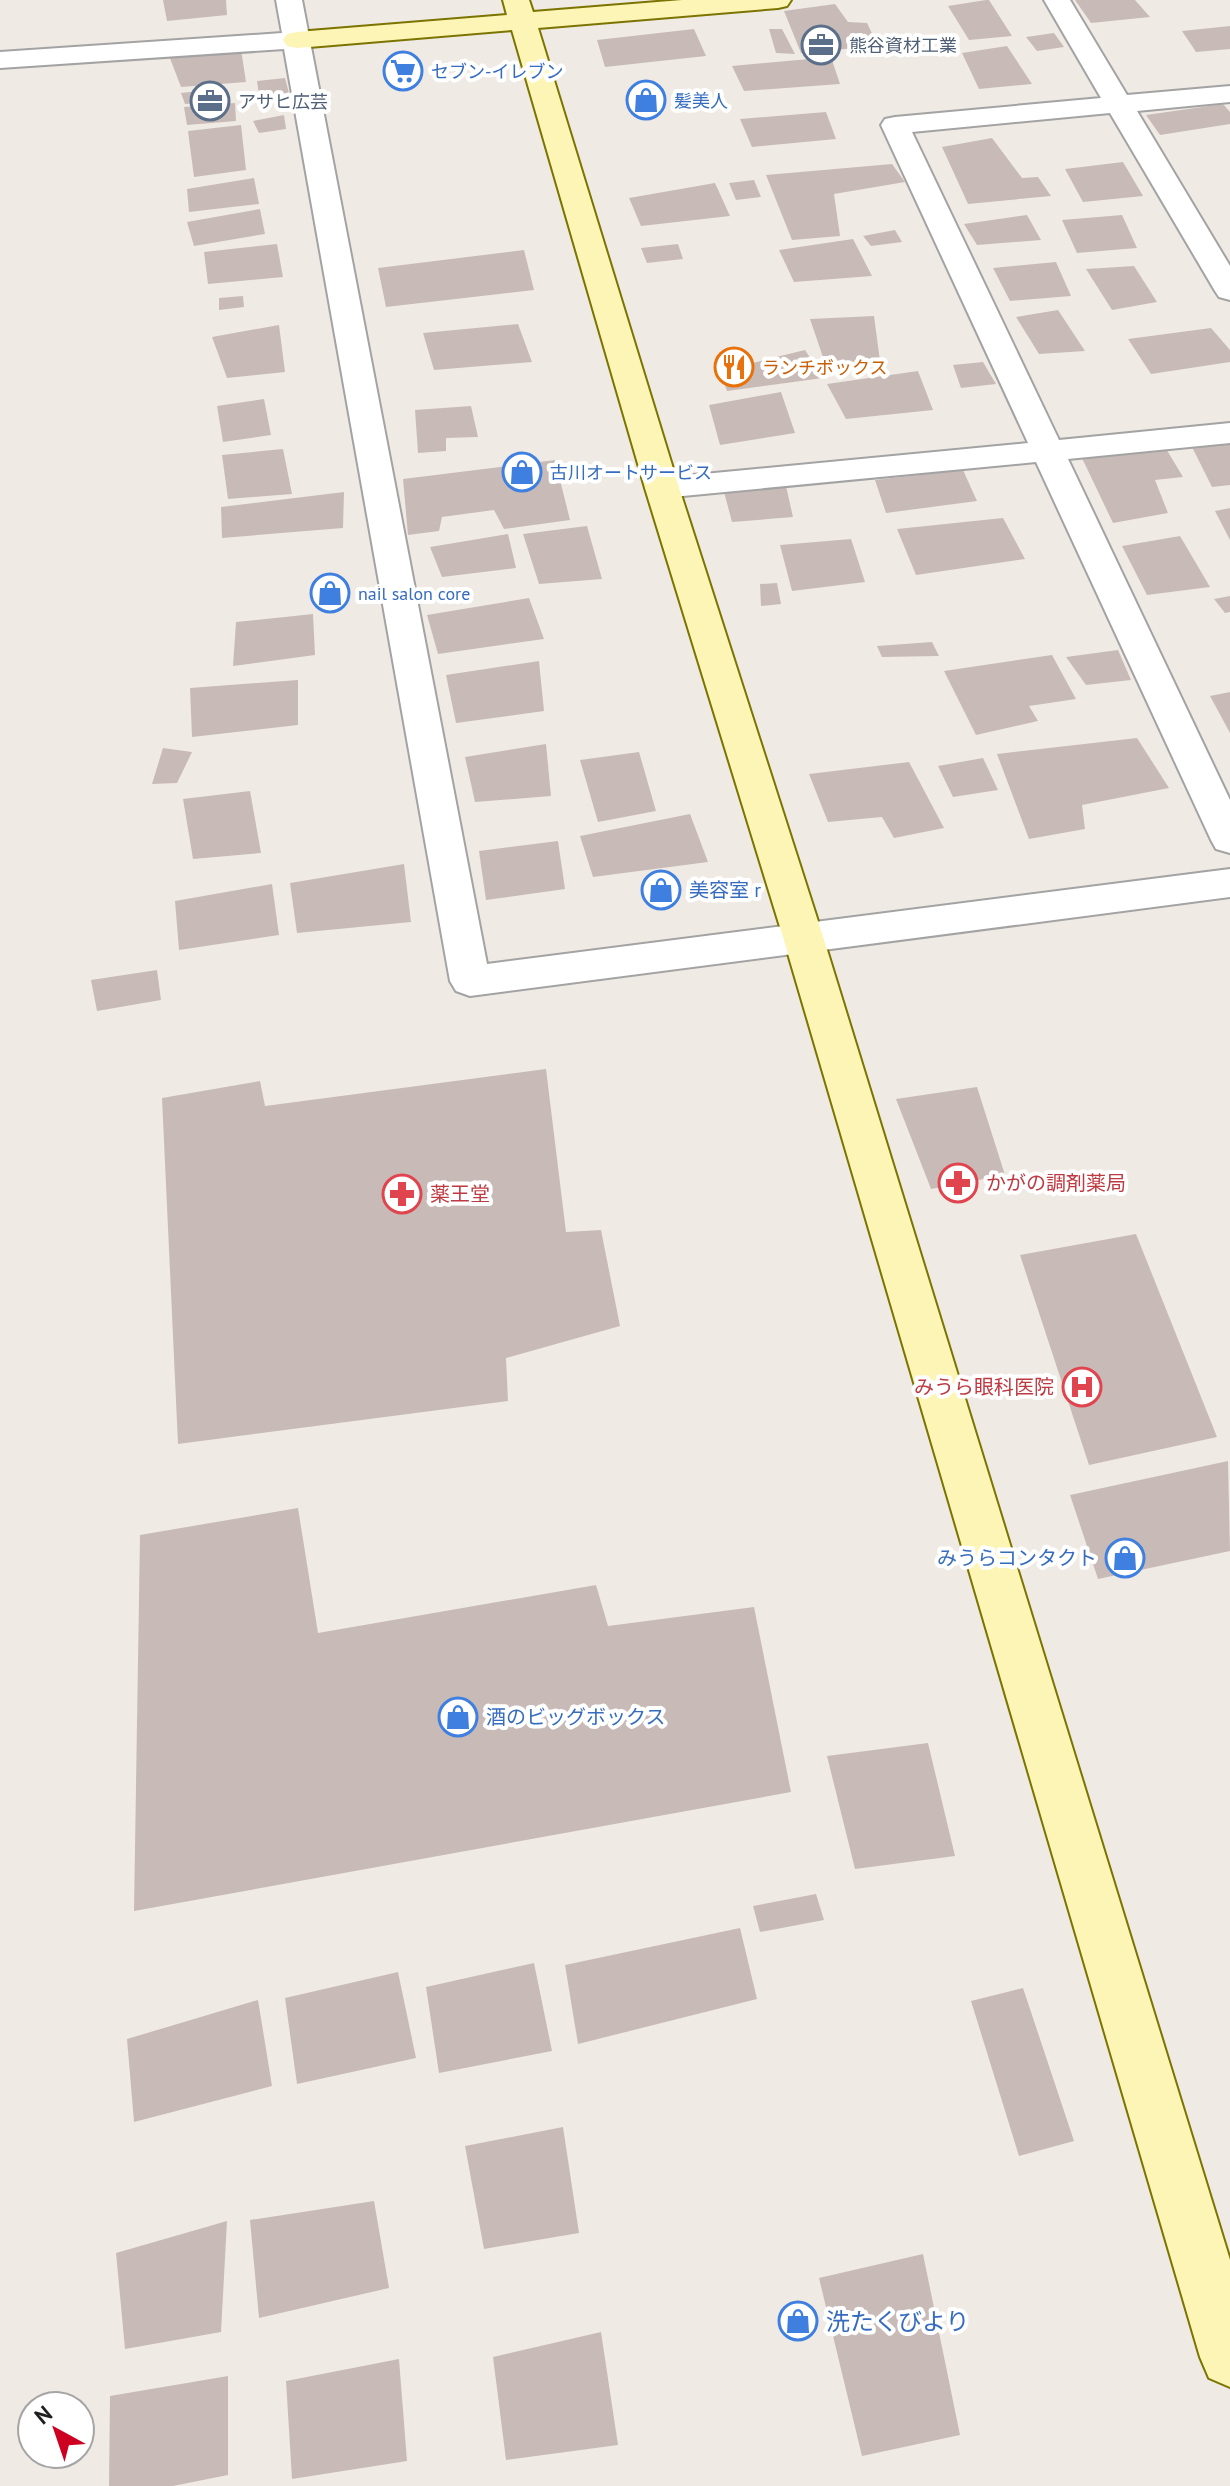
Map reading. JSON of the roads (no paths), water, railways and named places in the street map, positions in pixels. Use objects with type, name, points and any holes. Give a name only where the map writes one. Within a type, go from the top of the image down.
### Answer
[{"type":"street","points":[[289,0],[470,981],[1230,883]]},
{"type":"street","points":[[0,60],[297,40],[519,11],[778,0]]},
{"type":"street","points":[[1057,0],[1230,291]]},
{"type":"street","points":[[519,11],[662,488],[804,940],[1230,2357]]},
{"type":"street","points":[[1230,94],[895,125],[1230,840]]},
{"type":"street","points":[[662,488],[1230,433]]},
{"type":"place","name":"熊谷資材工業","points":[[821,45]]},
{"type":"place","name":"セブン-イレブン","points":[[403,71]]},
{"type":"place","name":"髪美人","points":[[646,100]]},
{"type":"place","name":"アサヒ広芸","points":[[210,101]]},
{"type":"place","name":"ランチボックス","points":[[734,367]]},
{"type":"place","name":"古川オートサービス","points":[[522,472]]},
{"type":"place","name":"nail salon core","points":[[330,593]]},
{"type":"place","name":"美容室 r","points":[[661,890]]},
{"type":"place","name":"かがの調剤薬局","points":[[958,1183]]},
{"type":"place","name":"薬王堂","points":[[402,1194]]},
{"type":"place","name":"みうら眼科医院","points":[[1082,1387]]},
{"type":"place","name":"みうらコンタクト","points":[[1125,1558]]},
{"type":"place","name":"酒のビッグボックス","points":[[458,1717]]},
{"type":"place","name":"洗たくびより","points":[[798,2321]]}]
